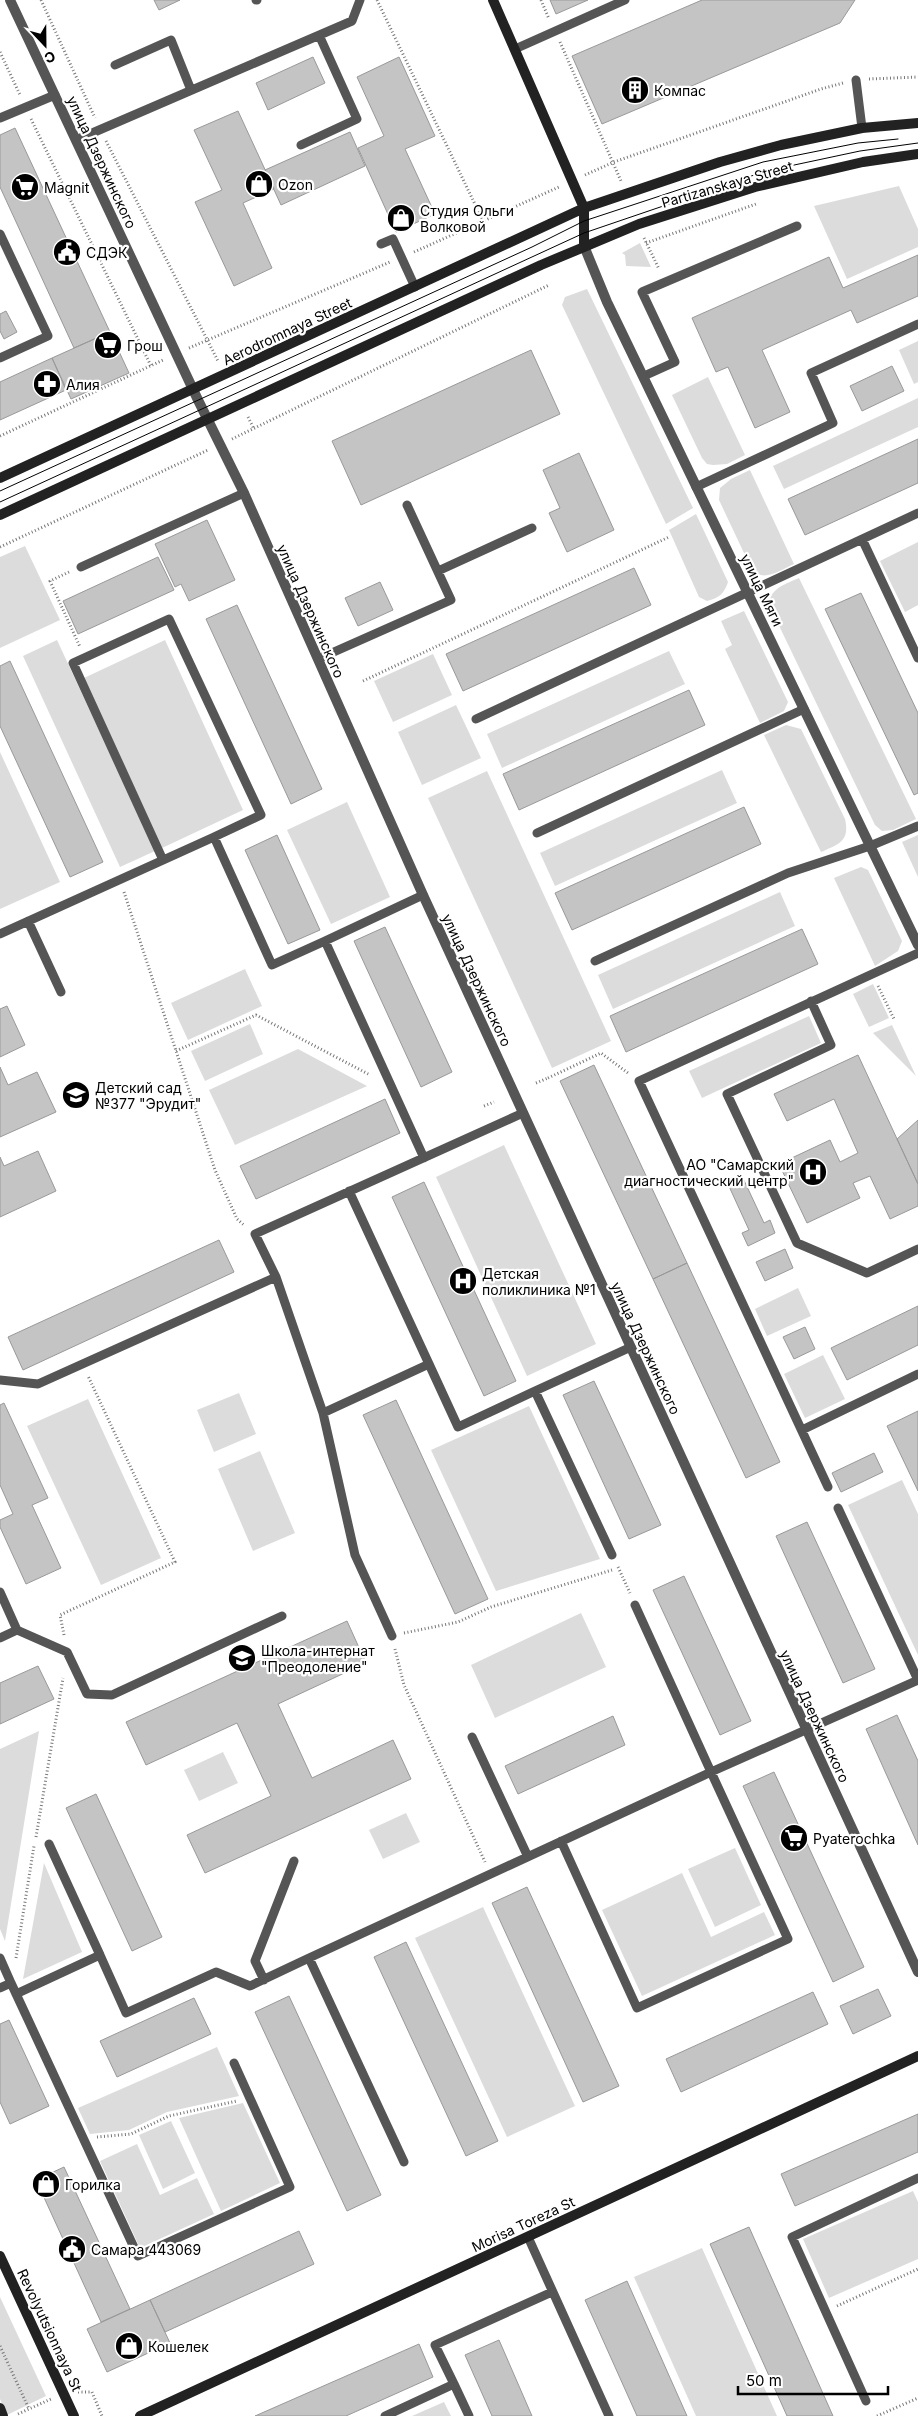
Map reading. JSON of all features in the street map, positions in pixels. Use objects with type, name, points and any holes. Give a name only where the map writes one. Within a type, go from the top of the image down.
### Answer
[{"type":"street","name":"улица Дзержинского","points":[[10,0],[192,389],[244,493],[423,895],[918,1972]]},
{"type":"street","points":[[0,515],[584,246],[584,208],[574,180],[493,0]]},
{"type":"street","name":"Partizanskaya Street","points":[[584,208],[720,162],[781,145],[862,128],[918,123]]},
{"type":"street","name":"Partizanskaya Street","points":[[584,246],[639,224],[755,187],[863,162],[918,154]]},
{"type":"street","name":"Aerodromnaya Street","points":[[0,478],[584,208]]},
{"type":"street","name":"улица Мяги","points":[[584,246],[608,302],[696,487],[918,945]]},
{"type":"street","name":"Morisa Toreza St","points":[[140,2416],[918,2056]]},
{"type":"street","name":"Revolyutsionnaya St","points":[[0,2256],[74,2416]]},
{"type":"street","points":[[0,2408],[4,2416]]},
{"type":"lane","points":[[76,140],[352,21],[360,0]]},
{"type":"lane","points":[[515,49],[625,0]]},
{"type":"lane","points":[[301,145],[357,119],[319,35]]},
{"type":"lane","points":[[115,65],[171,40],[192,90]]},
{"type":"lane","points":[[856,80],[862,128]]},
{"type":"lane","points":[[0,118],[55,95]]},
{"type":"lane","points":[[644,376],[675,362],[642,292],[797,226]]},
{"type":"lane","points":[[0,234],[48,336],[0,358]]},
{"type":"lane","points":[[381,244],[393,238],[415,286]]},
{"type":"lane","points":[[696,487],[834,423],[811,373],[918,324]]},
{"type":"lane","points":[[81,566],[244,493]]},
{"type":"lane","points":[[318,659],[451,600],[408,505]]},
{"type":"lane","points":[[476,719],[918,513]]},
{"type":"lane","points":[[438,571],[532,528]]},
{"type":"lane","points":[[862,539],[918,658]]},
{"type":"lane","points":[[0,934],[28,921],[120,880],[261,816],[169,619],[73,663],[164,860]]},
{"type":"lane","points":[[537,833],[804,709]]},
{"type":"lane","points":[[595,960],[788,873],[870,846],[918,826]]},
{"type":"lane","points":[[214,837],[272,965],[423,895]]},
{"type":"lane","points":[[28,921],[61,992]]},
{"type":"lane","points":[[325,941],[424,1158]]},
{"type":"lane","points":[[828,1487],[639,1081],[918,953]]},
{"type":"lane","points":[[811,1001],[831,1045],[727,1094],[797,1243],[867,1272],[918,1249]]},
{"type":"lane","points":[[392,1636],[354,1555],[323,1413],[276,1277],[255,1234],[523,1113]]},
{"type":"lane","points":[[349,1192],[458,1427],[631,1347]]},
{"type":"lane","points":[[0,1380],[38,1384],[276,1277]]},
{"type":"lane","points":[[323,1413],[429,1364]]},
{"type":"lane","points":[[802,1430],[918,1374]]},
{"type":"lane","points":[[535,1391],[612,1556]]},
{"type":"lane","points":[[49,1844],[126,2013],[216,1972],[250,1986],[711,1772],[918,1680],[838,1508]]},
{"type":"lane","points":[[0,1592],[17,1630],[67,1652],[87,1694],[112,1695],[282,1616]]},
{"type":"lane","points":[[561,1841],[638,2008],[788,1939],[635,1605]]},
{"type":"lane","points":[[0,1638],[17,1630]]},
{"type":"lane","points":[[472,1737],[528,1857]]},
{"type":"lane","points":[[264,1980],[255,1961],[294,1860]]},
{"type":"lane","points":[[16,1994],[100,1956]]},
{"type":"lane","points":[[0,1958],[138,2256],[290,2187],[234,2064]]},
{"type":"lane","points":[[309,1958],[404,2162]]},
{"type":"lane","points":[[0,1988],[11,1983]]},
{"type":"lane","points":[[866,2400],[792,2237],[918,2178]]},
{"type":"lane","points":[[528,2237],[609,2416]]},
{"type":"lane","points":[[469,2416],[435,2345],[552,2292]]},
{"type":"lane","points":[[386,2416],[454,2384]]},
{"type":"path","points":[[41,0],[100,129],[208,340]]},
{"type":"path","points":[[376,0],[483,222]]},
{"type":"path","points":[[541,0],[614,162]]},
{"type":"path","points":[[0,52],[151,366]]},
{"type":"path","points":[[0,436],[176,354],[483,222],[614,162],[821,89],[856,80],[918,77]]},
{"type":"path","points":[[646,243],[763,202]]},
{"type":"path","points":[[0,548],[220,445],[549,285]]},
{"type":"path","points":[[363,681],[669,536]]},
{"type":"path","points":[[81,566],[50,581],[85,658]]},
{"type":"path","points":[[120,880],[215,1170],[237,1218],[255,1234]]},
{"type":"path","points":[[877,984],[894,1019]]},
{"type":"path","points":[[176,1051],[256,1015],[391,1086]]},
{"type":"path","points":[[536,1083],[601,1053],[639,1081]]},
{"type":"path","points":[[484,1106],[494,1102]]},
{"type":"path","points":[[11,1983],[67,1652],[60,1615],[174,1562],[82,1364]]},
{"type":"path","points":[[612,1556],[635,1605]]},
{"type":"path","points":[[490,1874],[404,1685],[392,1636],[458,1622],[492,1607],[618,1568]]},
{"type":"path","points":[[83,2139],[131,2134],[169,2116],[250,2098]]},
{"type":"path","points":[[826,2312],[918,2269]]},
{"type":"path","points":[[0,2346],[29,2409]]},
{"type":"path","points":[[92,2392],[102,2416]]},
{"type":"path","points":[[877,2416],[918,2398]]},
{"type":"shaded area","points":[[899,186],[918,229],[918,247],[847,279],[814,206]]},
{"type":"shaded area","points":[[640,243],[651,267],[626,266],[625,255],[622,253]]},
{"type":"shaded area","points":[[587,289],[693,508],[666,524],[562,305],[565,297]]},
{"type":"shaded area","points":[[918,341],[918,382],[914,384],[899,350]]},
{"type":"shaded area","points":[[708,377],[745,455],[727,464],[707,464],[702,458],[672,395]]},
{"type":"shaded area","points":[[918,398],[918,427],[784,489],[773,466]]},
{"type":"shaded area","points":[[750,470],[794,564],[773,574],[762,575],[752,570],[719,500],[720,488],[731,479]]},
{"type":"shaded area","points":[[696,514],[728,582],[721,595],[707,601],[699,597],[669,530]]},
{"type":"shaded area","points":[[918,542],[918,605],[905,612],[880,561]]},
{"type":"shaded area","points":[[25,546],[60,620],[0,648],[0,557]]},
{"type":"shaded area","points":[[799,578],[916,819],[893,830],[882,831],[875,825],[770,607],[771,596],[774,591]]},
{"type":"shaded area","points":[[744,611],[788,702],[784,711],[760,723],[725,649],[732,645],[721,621]]},
{"type":"shaded area","points":[[57,640],[155,851],[120,867],[23,656]]},
{"type":"shaded area","points":[[165,640],[243,810],[162,848],[84,678]]},
{"type":"shaded area","points":[[669,651],[685,684],[502,768],[487,734]]},
{"type":"shaded area","points":[[433,654],[452,695],[393,722],[374,681]]},
{"type":"shaded area","points":[[456,705],[481,758],[422,785],[398,732]]},
{"type":"shaded area","points":[[786,725],[801,729],[845,819],[846,832],[842,841],[821,852],[764,735]]},
{"type":"shaded area","points":[[0,752],[60,882],[0,909]]},
{"type":"shaded area","points":[[722,770],[737,803],[555,886],[540,853]]},
{"type":"shaded area","points":[[487,771],[611,1041],[552,1068],[428,798]]},
{"type":"shaded area","points":[[347,802],[390,897],[331,924],[287,830]]},
{"type":"shaded area","points":[[918,835],[918,877],[902,842]]},
{"type":"shaded area","points":[[861,867],[868,870],[902,941],[898,951],[875,966],[834,878]]},
{"type":"shaded area","points":[[780,892],[795,926],[613,1009],[598,975]]},
{"type":"shaded area","points":[[245,969],[262,1006],[188,1040],[171,1003]]},
{"type":"shaded area","points":[[873,984],[889,1018],[869,1027],[853,994]]},
{"type":"shaded area","points":[[809,1016],[821,1043],[702,1098],[689,1071]]},
{"type":"shaded area","points":[[250,1024],[263,1054],[205,1081],[191,1051]]},
{"type":"shaded area","points":[[892,1025],[916,1076],[873,1033]]},
{"type":"shaded area","points":[[298,1049],[367,1086],[235,1145],[209,1090]]},
{"type":"shaded area","points":[[504,1145],[596,1344],[527,1376],[436,1177]]},
{"type":"shaded area","points":[[798,1288],[811,1316],[767,1336],[755,1309]]},
{"type":"shaded area","points":[[823,1355],[845,1399],[805,1418],[784,1374]]},
{"type":"shaded area","points":[[239,1393],[256,1434],[214,1452],[197,1410]]},
{"type":"shaded area","points":[[88,1399],[161,1558],[101,1585],[27,1426]]},
{"type":"shaded area","points":[[529,1406],[600,1559],[496,1591],[431,1450]]},
{"type":"shaded area","points":[[260,1451],[295,1533],[253,1551],[218,1469]]},
{"type":"shaded area","points":[[902,1480],[918,1514],[918,1655],[848,1505]]},
{"type":"shaded area","points":[[581,1613],[606,1667],[495,1718],[471,1665]]},
{"type":"shaded area","points":[[39,1731],[5,1941],[0,1929],[0,1749]]},
{"type":"shaded area","points":[[223,1752],[238,1783],[199,1801],[184,1770]]},
{"type":"shaded area","points":[[406,1813],[420,1842],[383,1859],[369,1830]]},
{"type":"shaded area","points":[[735,1848],[761,1905],[715,1927],[688,1869]]},
{"type":"shaded area","points":[[44,1863],[82,1952],[23,1979]]},
{"type":"shaded area","points":[[682,1873],[711,1937],[764,1912],[775,1935],[642,1996],[602,1910]]},
{"type":"shaded area","points":[[483,1907],[575,2106],[507,2137],[415,1938]]},
{"type":"shaded area","points":[[217,2047],[239,2096],[167,2112],[129,2130],[90,2134],[78,2108]]},
{"type":"shaded area","points":[[243,2103],[280,2183],[221,2211],[179,2118]]},
{"type":"shaded area","points":[[171,2121],[195,2173],[163,2189],[139,2135]]},
{"type":"shaded area","points":[[137,2144],[160,2195],[197,2178],[214,2214],[140,2248],[100,2161]]},
{"type":"shaded area","points":[[913,2191],[918,2202],[918,2259],[829,2298],[803,2239]]},
{"type":"shaded area","points":[[702,2248],[777,2416],[696,2416],[634,2277]]},
{"type":"shaded area","points":[[0,2297],[46,2396],[7,2415],[0,2399]]},
{"type":"shaded area","points":[[444,2402],[451,2416],[412,2416]]},
{"type":"building","points":[[154,0],[180,0],[159,10]]},
{"type":"building","points":[[550,0],[588,0],[556,14]]},
{"type":"building","name":"Компас","points":[[702,0],[855,0],[840,23],[602,124],[572,56]]},
{"type":"building","points":[[313,57],[325,83],[268,110],[256,83]]},
{"type":"building","points":[[399,57],[435,136],[405,149],[435,214],[396,232],[358,148],[384,136],[357,77]]},
{"type":"building","points":[[238,111],[274,189],[243,203],[272,268],[234,286],[195,202],[222,190],[194,130]]},
{"type":"building","points":[[15,128],[110,332],[74,348],[0,187],[0,135]]},
{"type":"building","points":[[350,132],[365,166],[281,205],[265,170]]},
{"type":"building","points":[[918,255],[918,296],[857,323],[851,310],[762,350],[790,412],[755,428],[728,367],[716,372],[692,318],[829,257],[843,288]]},
{"type":"building","points":[[6,311],[17,332],[4,339],[0,331],[0,314]]},
{"type":"building","points":[[110,332],[129,373],[71,399],[52,358]]},
{"type":"building","points":[[531,350],[560,414],[361,505],[332,441]]},
{"type":"building","points":[[52,358],[66,390],[0,420],[0,382]]},
{"type":"building","points":[[892,366],[904,391],[862,411],[850,386]]},
{"type":"building","points":[[918,439],[918,483],[805,535],[788,499]]},
{"type":"building","points":[[579,453],[614,530],[567,552],[549,513],[560,508],[543,470]]},
{"type":"building","points":[[207,520],[235,580],[189,601],[181,584],[175,587],[155,544]]},
{"type":"building","points":[[158,557],[174,590],[78,634],[63,601]]},
{"type":"building","points":[[634,568],[651,605],[463,691],[446,654]]},
{"type":"building","points":[[380,582],[393,610],[358,626],[345,598]]},
{"type":"building","points":[[861,593],[918,713],[918,793],[914,795],[825,609]]},
{"type":"building","points":[[237,605],[322,789],[291,804],[206,619]]},
{"type":"building","points":[[10,661],[103,862],[70,877],[0,726],[0,666]]},
{"type":"building","points":[[689,690],[705,725],[519,810],[503,774]]},
{"type":"building","points":[[744,807],[761,844],[572,930],[555,893]]},
{"type":"building","points":[[277,835],[320,930],[288,944],[245,850]]},
{"type":"building","points":[[385,927],[452,1072],[421,1087],[354,941]]},
{"type":"building","points":[[802,929],[818,964],[626,1052],[610,1016]]},
{"type":"building","points":[[7,1006],[25,1045],[0,1057],[0,1009]]},
{"type":"building","points":[[858,1055],[918,1184],[918,1206],[890,1219],[870,1176],[853,1183],[860,1198],[807,1223],[779,1164],[830,1140],[840,1162],[858,1153],[834,1099],[787,1121],[774,1094]]},
{"type":"building","points":[[594,1065],[687,1263],[653,1279],[560,1081]]},
{"type":"building","points":[[0,1067],[8,1085],[37,1072],[56,1112],[0,1137]]},
{"type":"building","points":[[385,1099],[400,1133],[256,1199],[240,1166]]},
{"type":"building","points":[[918,1120],[918,1184],[897,1139]]},
{"type":"building","points":[[38,1151],[56,1191],[0,1217],[0,1157],[4,1166]]},
{"type":"building","points":[[742,1176],[764,1223],[770,1220],[775,1233],[748,1246],[742,1233],[749,1230],[727,1182]]},
{"type":"building","points":[[424,1182],[516,1381],[484,1396],[392,1197]]},
{"type":"building","points":[[219,1240],[234,1272],[23,1370],[8,1337]]},
{"type":"building","points":[[785,1249],[793,1268],[765,1281],[756,1262]]},
{"type":"building","points":[[687,1263],[780,1462],[746,1478],[653,1279]]},
{"type":"building","points":[[918,1306],[918,1345],[847,1380],[831,1348]]},
{"type":"building","points":[[805,1327],[815,1349],[794,1359],[783,1337]]},
{"type":"building","points":[[594,1381],[661,1525],[629,1539],[563,1395]]},
{"type":"building","points":[[396,1400],[488,1599],[455,1614],[363,1415]]},
{"type":"building","points":[[4,1403],[48,1498],[32,1505],[61,1568],[26,1584],[0,1527],[0,1520],[13,1514],[0,1485],[0,1405]]},
{"type":"building","points":[[918,1411],[918,1491],[887,1426]]},
{"type":"building","points":[[874,1453],[883,1472],[841,1492],[832,1473]]},
{"type":"building","points":[[807,1522],[875,1669],[843,1683],[776,1536]]},
{"type":"building","points":[[684,1576],[751,1721],[720,1735],[653,1590]]},
{"type":"building","points":[[347,1621],[366,1663],[278,1704],[312,1778],[393,1740],[411,1779],[205,1873],[187,1835],[271,1796],[237,1723],[146,1765],[126,1722]]},
{"type":"building","points":[[38,1666],[54,1699],[0,1724],[0,1683]]},
{"type":"building","points":[[897,1715],[918,1761],[918,1845],[866,1729]]},
{"type":"building","points":[[613,1716],[625,1745],[518,1794],[505,1766]]},
{"type":"building","points":[[774,1772],[864,1967],[833,1982],[743,1786]]},
{"type":"building","points":[[96,1794],[162,1937],[132,1951],[66,1808]]},
{"type":"building","points":[[527,1887],[619,2086],[583,2102],[492,1903]]},
{"type":"building","points":[[406,1942],[498,2141],[466,2156],[374,1957]]},
{"type":"building","points":[[878,1989],[891,2016],[853,2034],[840,2006]]},
{"type":"building","points":[[813,1992],[828,2024],[681,2092],[666,2059]]},
{"type":"building","points":[[289,1996],[381,2195],[347,2211],[255,2012]]},
{"type":"building","points":[[194,1998],[211,2034],[117,2077],[100,2041]]},
{"type":"building","points":[[9,2020],[49,2106],[10,2124],[0,2102],[0,2024]]},
{"type":"building","points":[[918,2114],[918,2152],[795,2206],[781,2174]]},
{"type":"building","points":[[64,2167],[130,2309],[101,2322],[36,2180]]},
{"type":"building","points":[[749,2227],[833,2416],[787,2416],[710,2244]]},
{"type":"building","points":[[299,2231],[314,2264],[165,2332],[150,2300]]},
{"type":"building","points":[[627,2281],[687,2416],[637,2416],[585,2300]]},
{"type":"building","points":[[150,2300],[170,2343],[107,2372],[87,2329]]},
{"type":"building","points":[[499,2340],[532,2416],[492,2416],[465,2355]]},
{"type":"building","points":[[419,2344],[433,2377],[346,2416],[255,2416]]},
{"type":"tram line","points":[[0,491],[532,247],[584,221],[763,162],[858,143],[898,139]]},
{"type":"tram line","points":[[0,502],[584,233],[766,171],[860,151],[918,143]]},
{"type":"place","name":"Компас","points":[[635,90]]},
{"type":"place","name":"Ozon","points":[[259,184]]},
{"type":"place","name":"Magnit","points":[[25,187]]},
{"type":"place","name":"Студия Ольги Волковой","points":[[401,218]]},
{"type":"place","name":"СДЭК","points":[[67,252]]},
{"type":"place","name":"Грош","points":[[108,345]]},
{"type":"place","name":"Алия","points":[[47,384]]},
{"type":"place","name":"Детский сад №377 \"Эрудит\"","points":[[76,1095]]},
{"type":"place","name":"АО \"Самарский диагностический центр\"","points":[[813,1172]]},
{"type":"place","name":"Детская поликлиника №1","points":[[463,1281]]},
{"type":"place","name":"Школа-интернат \"Преодоление\"","points":[[242,1658]]},
{"type":"place","name":"Pyaterochka","points":[[794,1838]]},
{"type":"place","name":"Горилка","points":[[46,2184]]},
{"type":"place","name":"Самара 443069","points":[[72,2249]]},
{"type":"place","name":"Кошелек","points":[[129,2346]]}]
